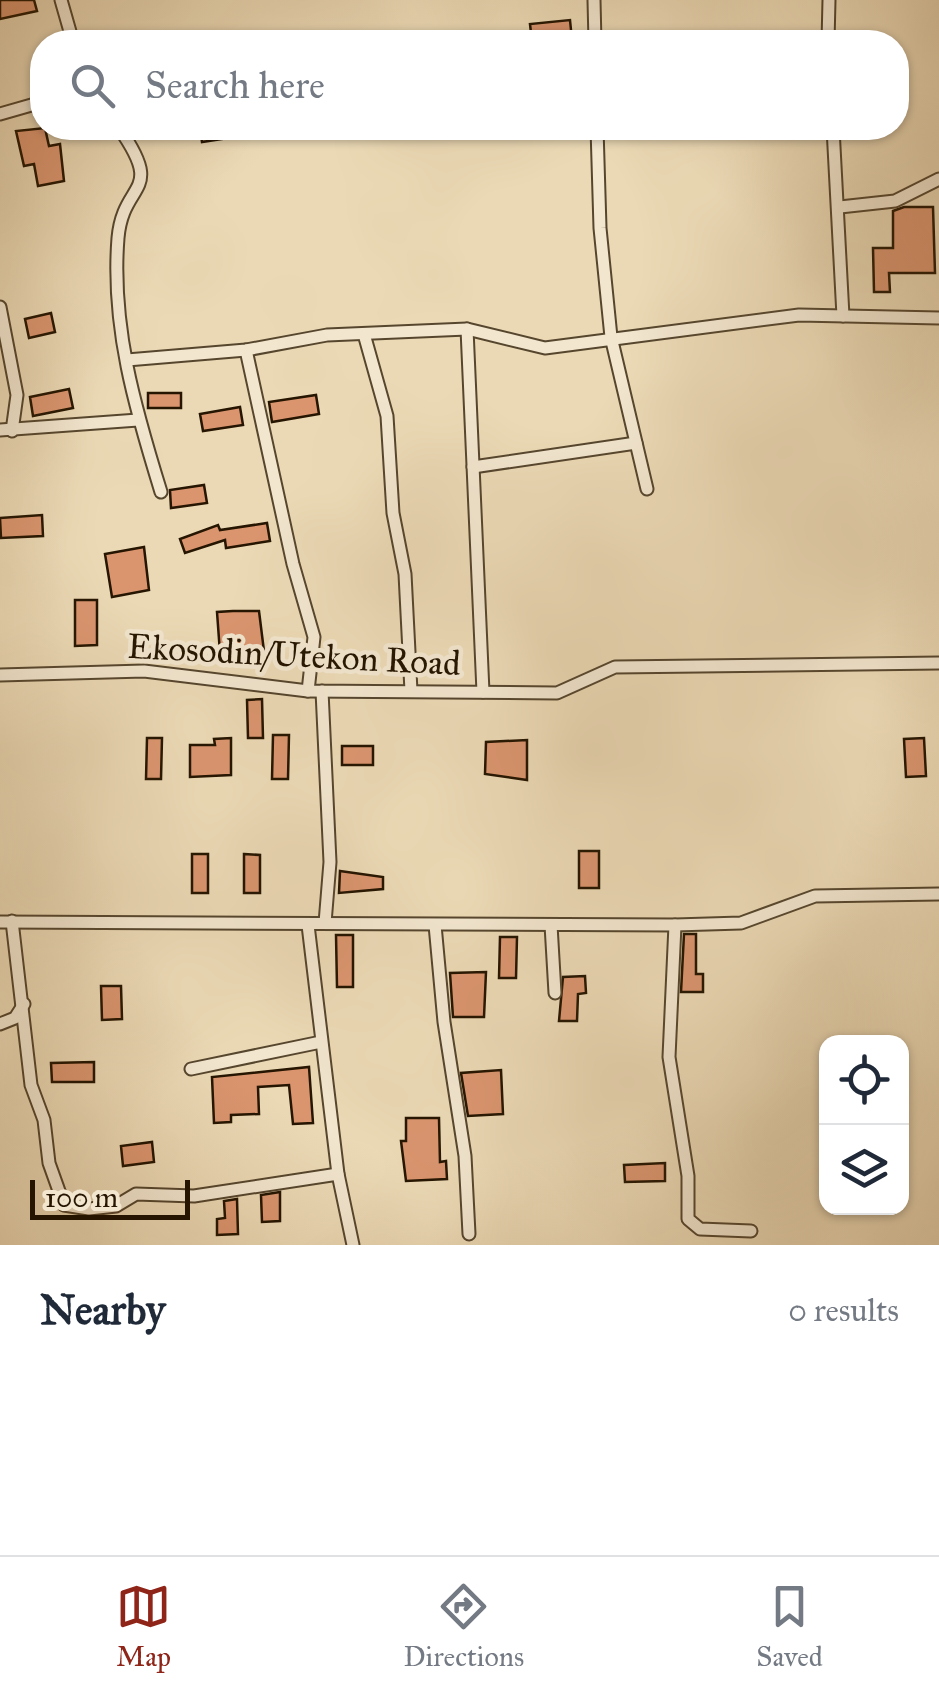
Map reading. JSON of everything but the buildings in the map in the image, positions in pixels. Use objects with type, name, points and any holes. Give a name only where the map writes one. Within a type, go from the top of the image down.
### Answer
[{"type":"street","points":[[61,0],[70,30]]},
{"type":"street","points":[[594,0],[595,30]]},
{"type":"street","points":[[828,30],[829,0]]},
{"type":"street","points":[[0,114],[30,105]]},
{"type":"street","points":[[128,140],[136,152],[143,178],[118,236],[117,323],[138,420],[161,492]]},
{"type":"street","points":[[597,140],[600,228],[611,338],[647,488]]},
{"type":"street","points":[[834,140],[843,316]]},
{"type":"street","points":[[840,207],[895,201],[939,179]]},
{"type":"street","points":[[0,306],[17,395],[6,430],[138,420]]},
{"type":"street","points":[[127,360],[246,350],[327,335],[466,330],[544,348],[765,318],[939,318]]},
{"type":"street","points":[[466,330],[483,692]]},
{"type":"street","points":[[364,334],[387,416],[392,514],[405,574],[411,691]]},
{"type":"street","points":[[246,350],[293,564],[314,637],[330,862],[325,923]]},
{"type":"street","points":[[473,467],[636,443]]},
{"type":"street","name":"Ekosodin/Utekon Road","points":[[0,675],[144,671],[315,691],[558,693],[615,668],[939,664]]},
{"type":"street","points":[[338,1174],[194,1196],[136,1194],[116,1206],[89,1209],[64,1205],[54,1182],[44,1120],[31,1085],[24,1004],[6,921],[308,925],[741,923],[814,896],[939,894]]},
{"type":"street","points":[[675,924],[669,1057],[686,1162],[688,1219],[700,1229],[751,1230]]},
{"type":"street","points":[[308,925],[338,1174],[353,1245]]},
{"type":"street","points":[[435,925],[444,1022],[466,1156],[469,1234]]},
{"type":"street","points":[[551,925],[555,993]]},
{"type":"street","points":[[0,1024],[15,1018],[24,1004]]},
{"type":"street","points":[[191,1070],[320,1042]]}]
